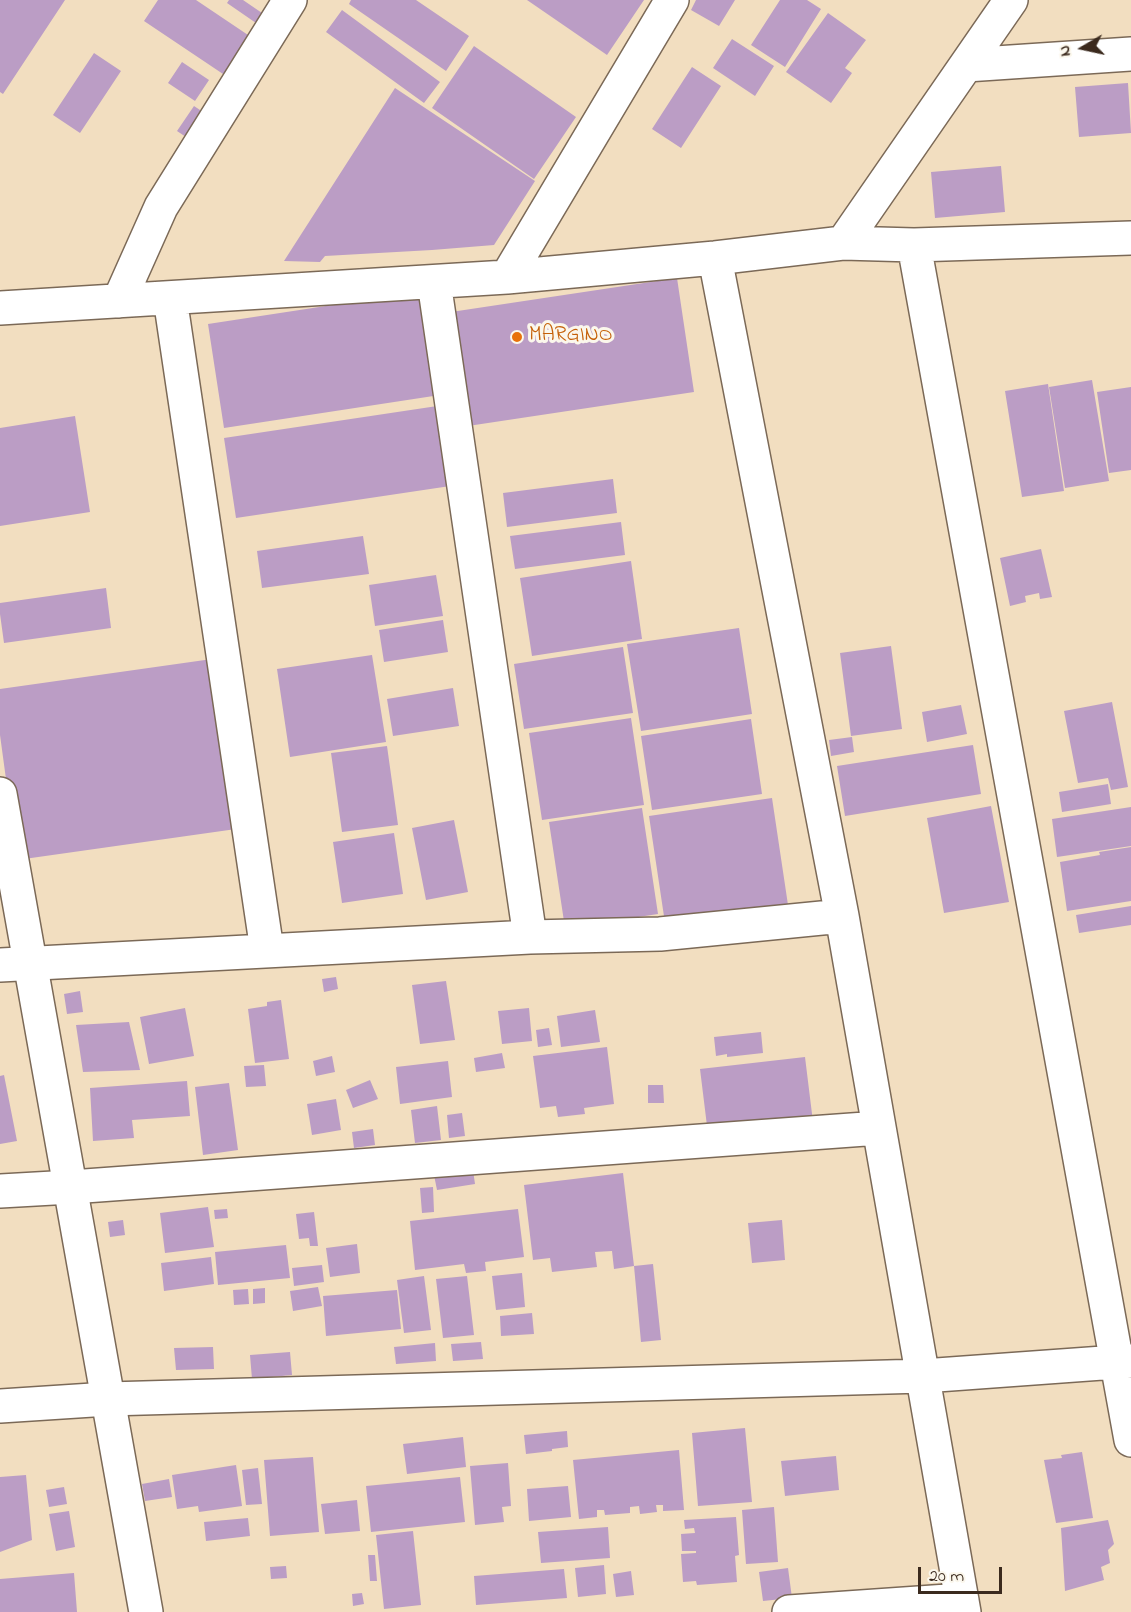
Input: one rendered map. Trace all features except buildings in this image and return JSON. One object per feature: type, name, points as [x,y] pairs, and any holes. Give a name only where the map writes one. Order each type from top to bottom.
[{"type":"street","points":[[119,301],[162,207],[290,0]]},
{"type":"street","points":[[507,277],[672,0]]},
{"type":"street","points":[[843,243],[1011,0]]},
{"type":"street","points":[[966,65],[1131,54]]},
{"type":"street","points":[[0,308],[507,277],[715,258],[843,243],[914,245],[1131,238]]},
{"type":"street","points":[[914,245],[1124,1362],[1131,1440]]},
{"type":"street","points":[[715,258],[842,916],[963,1606],[789,1612]]},
{"type":"street","points":[[434,282],[530,937]]},
{"type":"street","points":[[170,298],[267,950]]},
{"type":"street","points":[[0,794],[15,965],[71,1187],[146,1612]]},
{"type":"street","points":[[15,965],[530,937],[660,934],[842,916]]},
{"type":"street","points":[[0,1191],[879,1128]]},
{"type":"street","points":[[0,1406],[108,1399],[923,1376],[1124,1362]]},
{"type":"place","name":"MARGINO","points":[[517,337]]}]
